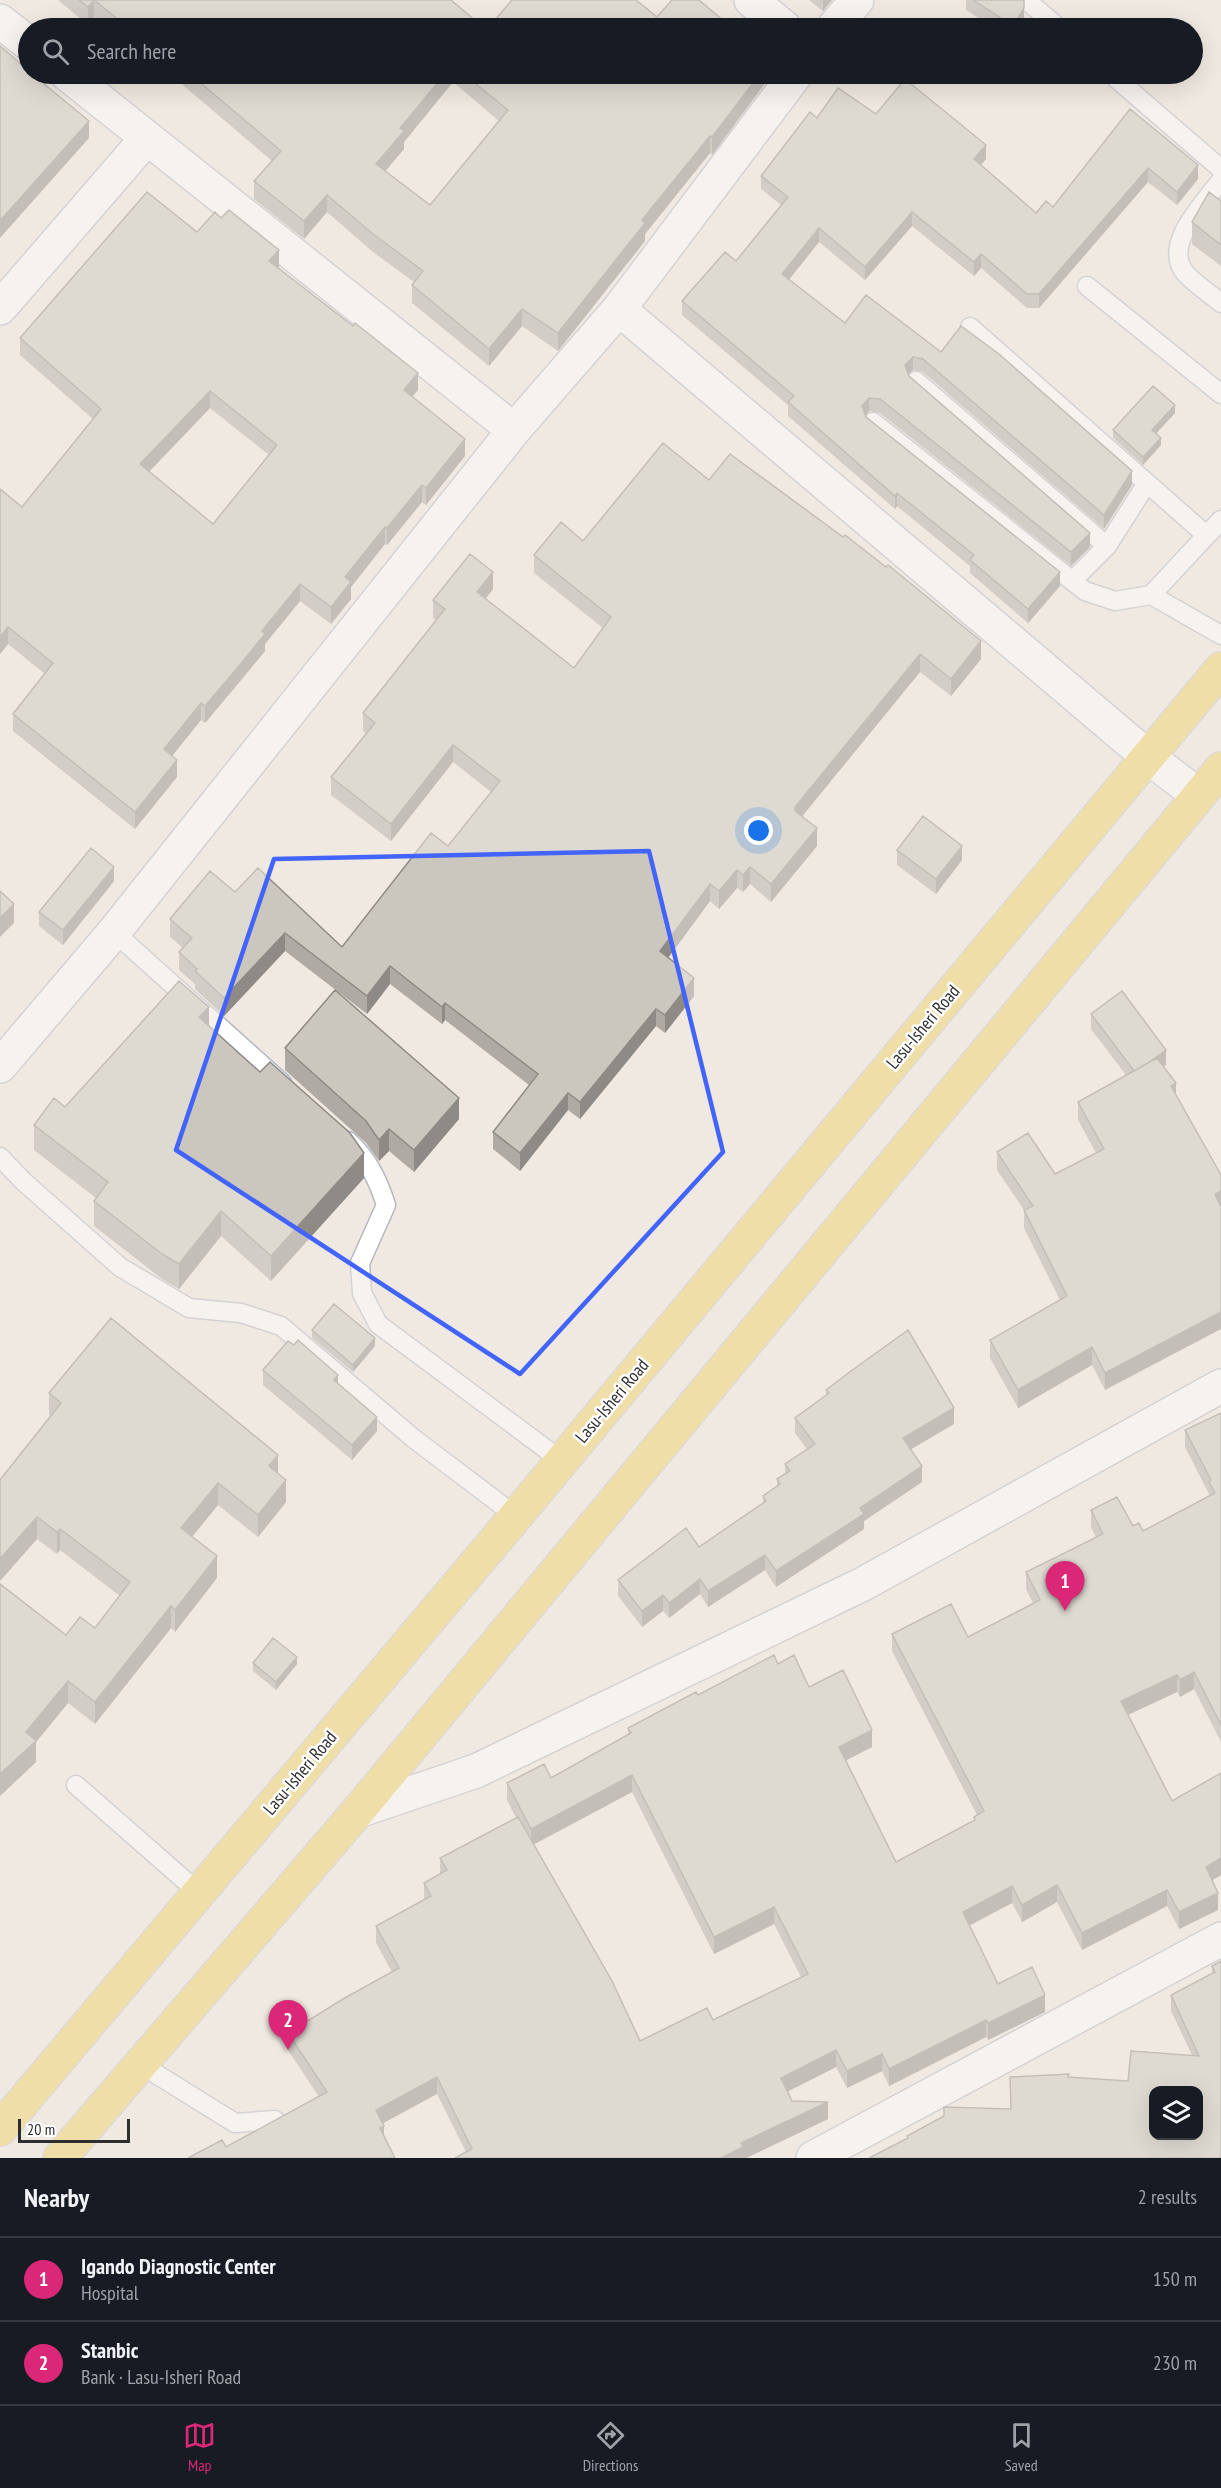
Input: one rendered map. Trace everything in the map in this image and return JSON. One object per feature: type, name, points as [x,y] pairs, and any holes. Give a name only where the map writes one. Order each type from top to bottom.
[{"type":"main road","name":"Lasu-Isheri Road","points":[[0,2129],[562,1461],[1221,669]]},
{"type":"main road","points":[[60,2158],[358,1811],[1221,769]]},
{"type":"street","points":[[751,0],[773,18]]},
{"type":"street","points":[[842,18],[857,0]]},
{"type":"street","points":[[0,21],[18,35]]},
{"type":"street","points":[[79,84],[514,429]]},
{"type":"street","points":[[0,1066],[114,932],[514,429],[619,309],[788,84]]},
{"type":"street","points":[[0,308],[147,138]]},
{"type":"street","points":[[619,309],[1148,757],[1198,795]]},
{"type":"street","points":[[358,1811],[476,1771],[863,1584],[1221,1386]]},
{"type":"street","points":[[813,2158],[1221,1939]]},
{"type":"lane","points":[[1026,0],[1047,18]]},
{"type":"lane","points":[[1123,84],[1221,169]]},
{"type":"lane","points":[[1221,180],[1179,239],[1177,257],[1185,272],[1221,303]]},
{"type":"lane","points":[[1088,286],[1221,394]]},
{"type":"lane","points":[[970,327],[1206,535]]},
{"type":"lane","points":[[916,381],[1107,546]]},
{"type":"lane","points":[[873,422],[1085,591],[1115,601],[1151,595],[1221,520]]},
{"type":"lane","points":[[1072,581],[1107,546],[1147,483]]},
{"type":"lane","points":[[1151,595],[1221,635]]},
{"type":"lane","points":[[114,932],[298,1096]]},
{"type":"lane","points":[[333,1128],[359,1151],[378,1179],[386,1205],[360,1263],[362,1293],[378,1324],[562,1461]]},
{"type":"lane","points":[[0,1157],[23,1181],[120,1267],[189,1308],[241,1312],[281,1326],[413,1438],[516,1516]]},
{"type":"lane","points":[[76,1785],[198,1892]]},
{"type":"lane","points":[[140,2064],[235,2123],[275,2120]]},
{"type":"highlighted area","points":[[649,851],[723,1152],[520,1374],[176,1150],[274,859]]},
{"type":"building","points":[[79,0],[94,0],[88,7]]},
{"type":"building","points":[[94,0],[451,0],[472,18],[116,18]]},
{"type":"building","points":[[512,0],[636,0],[657,17],[672,0],[699,0],[720,18],[497,18]]},
{"type":"building","points":[[973,0],[1024,0],[1024,8],[1018,18],[1001,18]]},
{"type":"building","points":[[0,46],[18,61],[18,84],[44,84],[89,121],[0,221]]},
{"type":"building","points":[[202,84],[437,84],[400,128],[404,131],[376,164],[430,205],[508,110],[476,84],[752,84],[712,137],[710,136],[642,220],[645,223],[558,333],[522,309],[489,349],[412,285],[423,271],[373,234],[327,195],[304,221],[254,181],[281,151]]},
{"type":"building","points":[[901,84],[911,84],[986,145],[974,159],[1036,213],[1046,201],[1053,207],[1130,109],[1198,165],[1177,192],[1148,168],[1039,294],[1027,294],[981,254],[974,262],[912,212],[865,267],[819,228],[782,274],[845,323],[866,295],[941,352],[961,326],[999,354],[1132,471],[1104,515],[923,359],[913,357],[905,365],[909,376],[1090,533],[1071,552],[880,399],[869,398],[862,406],[866,417],[1060,572],[1028,609],[970,560],[974,555],[897,493],[895,496],[788,402],[794,396],[682,301],[725,252],[736,261],[788,197],[761,176],[810,112],[817,118],[838,88],[876,114]]},
{"type":"building","points":[[147,192],[197,232],[215,212],[221,218],[229,210],[279,250],[269,261],[353,326],[355,323],[418,373],[404,390],[465,439],[426,488],[422,485],[345,577],[351,582],[331,607],[300,584],[262,631],[265,634],[239,666],[205,706],[201,703],[164,749],[177,760],[135,812],[13,714],[53,663],[8,627],[0,637],[0,489],[22,507],[101,409],[20,338]],"holes":[[[210,391],[277,445],[213,524],[140,464]]]},
{"type":"building","points":[[1209,192],[1221,201],[1221,245],[1192,222]]},
{"type":"building","points":[[1153,386],[1175,405],[1152,430],[1161,438],[1143,457],[1113,430]]},
{"type":"building","points":[[663,443],[709,480],[730,454],[843,537],[845,535],[886,567],[888,565],[981,641],[951,679],[920,654],[795,807],[795,811],[817,828],[771,884],[750,867],[743,875],[737,870],[719,891],[710,884],[660,951],[694,978],[665,1015],[656,1009],[580,1102],[568,1093],[520,1153],[493,1132],[538,1074],[445,1003],[442,1007],[390,966],[367,996],[285,933],[224,998],[195,971],[197,969],[179,952],[192,938],[170,919],[210,871],[235,892],[258,868],[342,947],[431,833],[448,846],[500,781],[453,745],[391,824],[331,777],[375,723],[363,713],[445,609],[433,600],[470,554],[493,572],[477,592],[574,668],[611,617],[534,555],[561,522],[583,541]]},
{"type":"building","points":[[923,816],[962,846],[936,879],[897,850]]},
{"type":"building","points":[[91,848],[114,867],[63,930],[39,912]]},
{"type":"building","points":[[0,891],[14,904],[0,918]]},
{"type":"building","points":[[179,981],[209,1007],[199,1017],[260,1072],[270,1062],[350,1133],[364,1153],[271,1256],[221,1211],[179,1264],[162,1254],[94,1201],[108,1182],[34,1125],[54,1098],[65,1107]]},
{"type":"building","points":[[335,990],[459,1098],[414,1150],[389,1129],[379,1140],[366,1121],[285,1048]]},
{"type":"building","points":[[1122,991],[1166,1050],[1134,1071],[1091,1014]]},
{"type":"building","points":[[1157,1058],[1176,1083],[1171,1086],[1221,1175],[1221,1191],[1215,1194],[1221,1207],[1221,1312],[1105,1373],[1092,1347],[1018,1390],[990,1340],[1067,1296],[1024,1210],[1033,1206],[997,1152],[1028,1133],[1055,1174],[1104,1149],[1078,1102]]},
{"type":"building","points":[[334,1304],[375,1338],[353,1365],[312,1330]]},
{"type":"building","points":[[111,1318],[278,1455],[269,1466],[286,1480],[258,1515],[218,1483],[181,1528],[217,1556],[175,1610],[171,1606],[95,1702],[68,1681],[26,1732],[36,1741],[0,1774],[0,1584],[66,1635],[80,1617],[95,1628],[130,1582],[60,1529],[57,1532],[37,1517],[0,1559],[0,1480],[61,1403],[49,1393]]},
{"type":"building","points":[[908,1330],[954,1408],[903,1438],[922,1466],[860,1508],[864,1514],[776,1571],[765,1555],[708,1591],[700,1579],[669,1603],[663,1595],[642,1611],[618,1580],[686,1528],[699,1547],[766,1501],[763,1496],[780,1484],[777,1479],[790,1471],[785,1464],[815,1444],[795,1418],[829,1393],[826,1390]]},
{"type":"building","points":[[298,1340],[338,1375],[334,1380],[377,1417],[352,1445],[263,1370],[288,1341],[294,1345]]},
{"type":"building","points":[[1221,1413],[1221,1725],[1194,1672],[1180,1680],[1177,1675],[1121,1701],[1172,1801],[1221,1773],[1221,1858],[1206,1867],[1218,1893],[1179,1912],[1167,1890],[1082,1933],[1057,1885],[1022,1905],[1012,1886],[963,1912],[998,1984],[1032,1967],[1045,1995],[988,2023],[986,2020],[889,2069],[882,2054],[847,2071],[836,2050],[781,2078],[792,2101],[828,2102],[741,2143],[743,2147],[721,2158],[455,2158],[472,2149],[437,2077],[376,2110],[384,2126],[380,2128],[395,2158],[188,2158],[222,2140],[226,2147],[327,2092],[288,2033],[399,1968],[376,1926],[431,1896],[424,1883],[447,1870],[440,1858],[518,1817],[612,1981],[640,2041],[707,2008],[713,2020],[808,1974],[774,1907],[714,1937],[632,1775],[531,1829],[507,1783],[544,1764],[551,1778],[631,1733],[628,1728],[696,1692],[698,1695],[774,1655],[778,1664],[794,1655],[809,1687],[843,1670],[872,1730],[839,1747],[896,1862],[975,1820],[974,1817],[984,1811],[892,1634],[951,1604],[968,1637],[1040,1600],[1026,1572],[1103,1534],[1091,1510],[1117,1497],[1133,1526],[1139,1523],[1143,1531],[1215,1493],[1209,1482],[1211,1480],[1185,1430]]},
{"type":"building","points":[[273,1638],[297,1657],[276,1682],[253,1663]]},
{"type":"building","points":[[1221,1961],[1221,2158],[869,2158],[944,2116],[944,2107],[1011,2109],[1010,2077],[1069,2074],[1068,2077],[1128,2081],[1131,2051],[1199,2056],[1171,1995],[1215,1972],[1212,1966]]},
{"type":"place","name":"Igando Diagnostic Center","points":[[1065,1611]]},
{"type":"place","name":"Stanbic","points":[[288,2050]]}]
